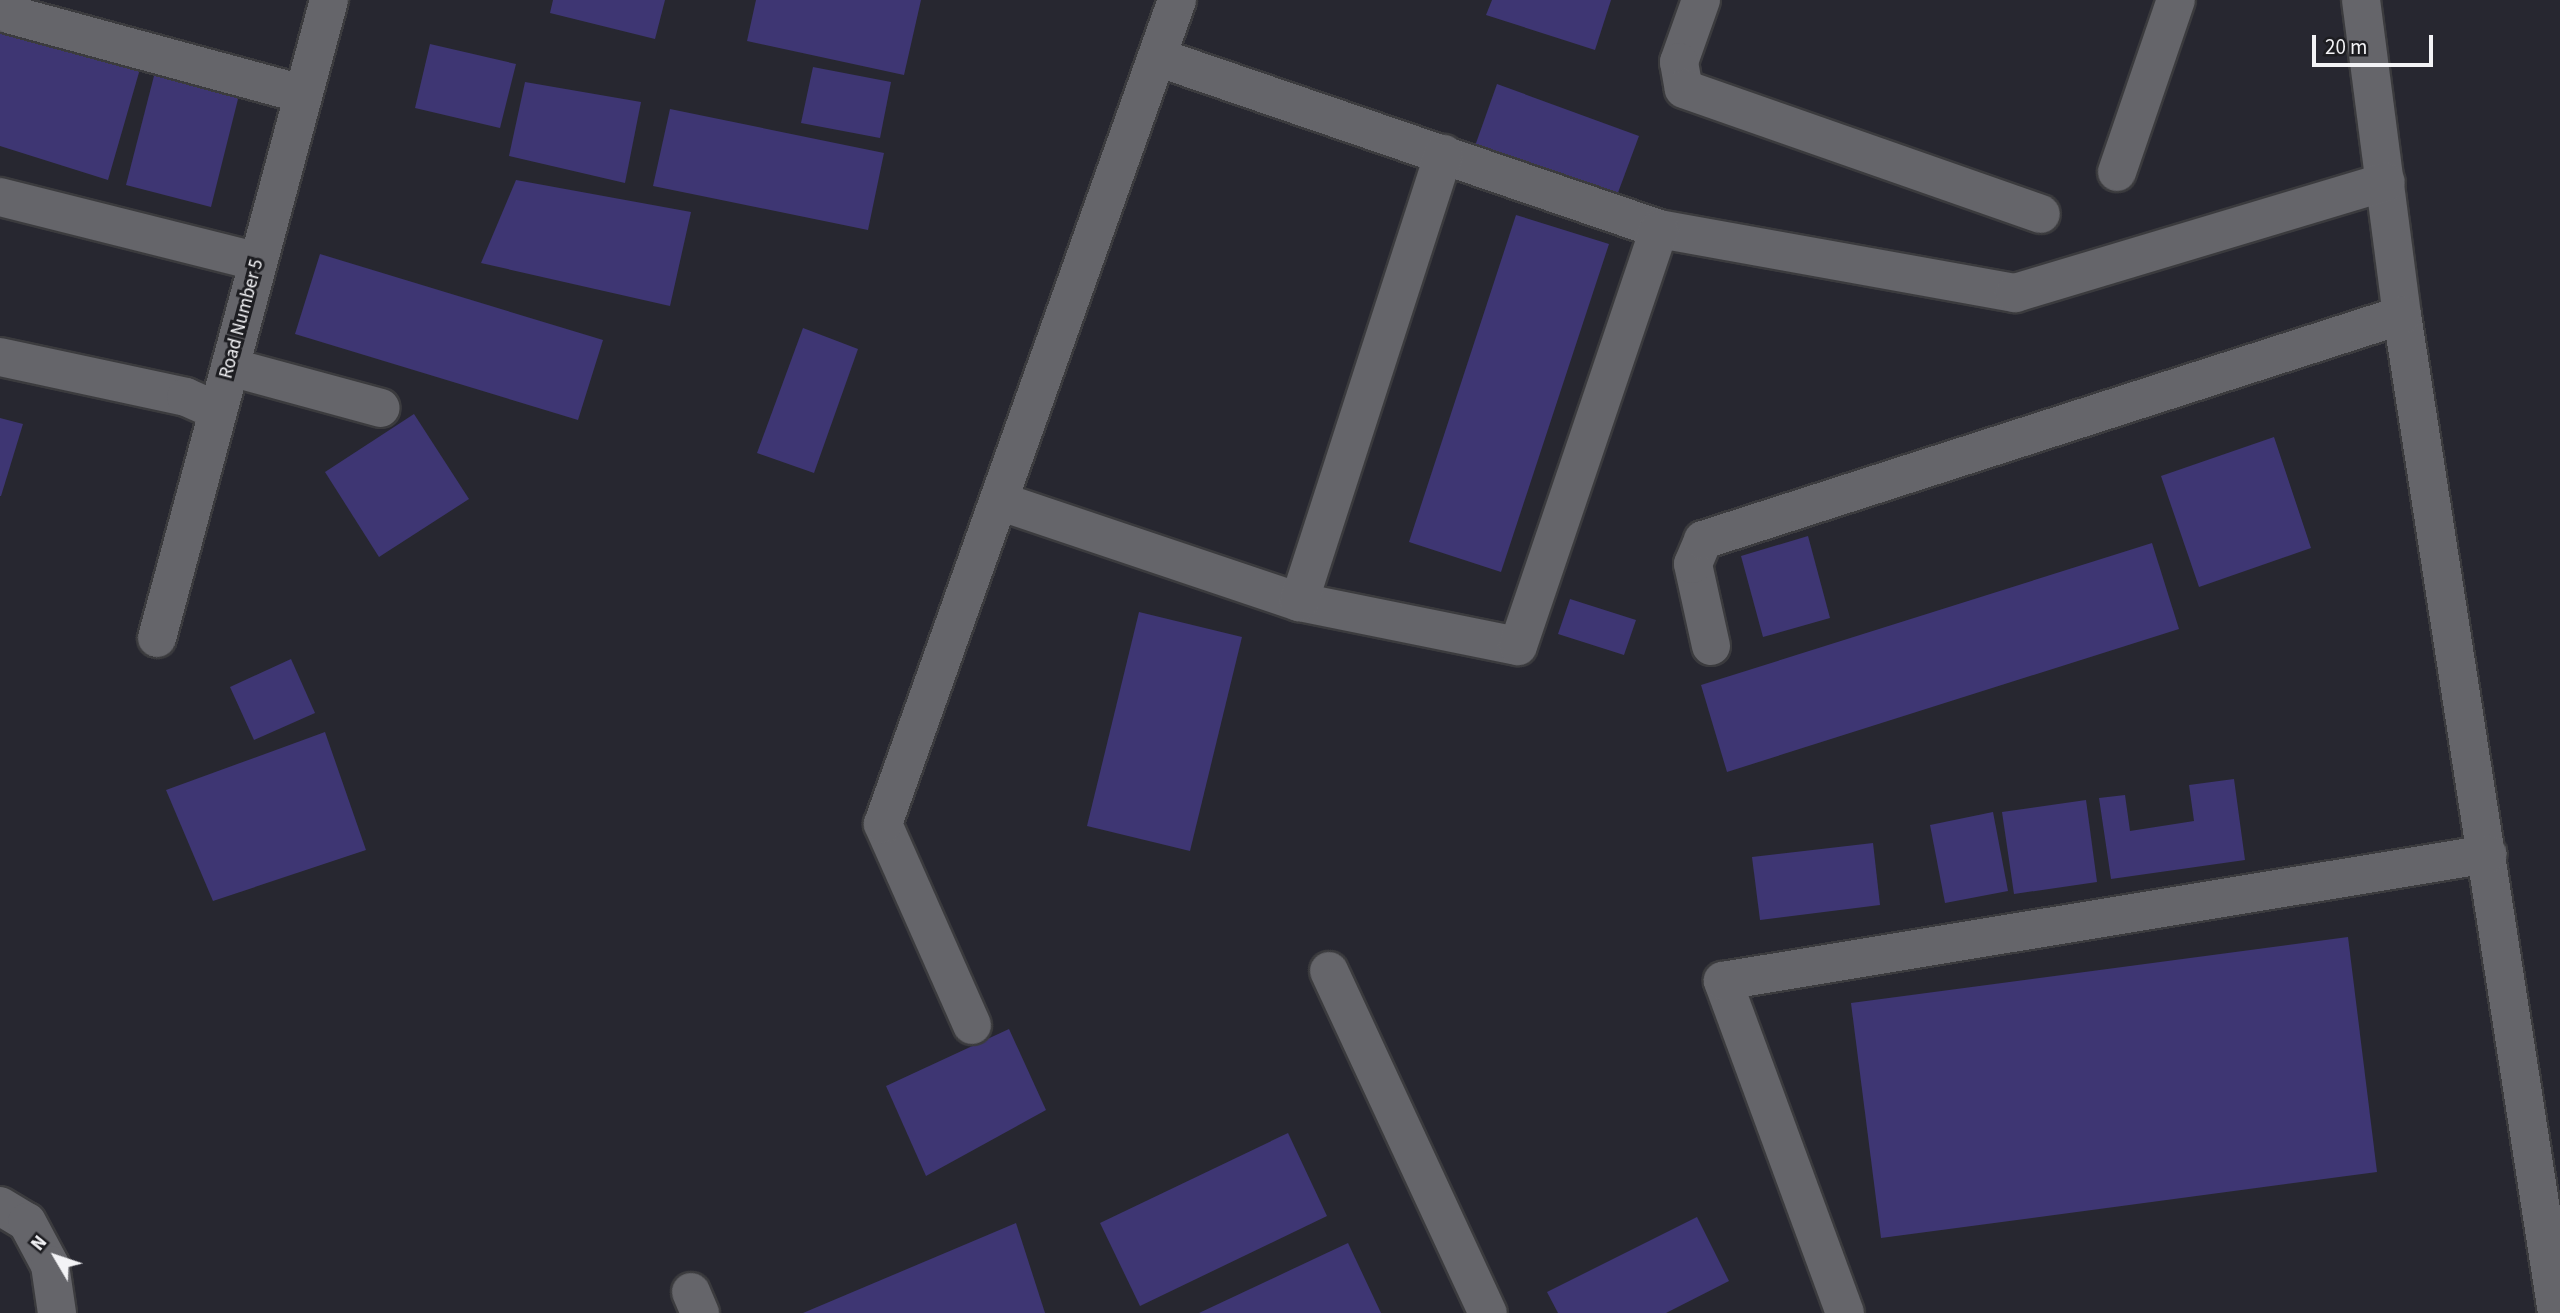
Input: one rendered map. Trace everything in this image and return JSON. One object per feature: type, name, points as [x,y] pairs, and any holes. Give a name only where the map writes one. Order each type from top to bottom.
[{"type":"street","name":"Road Number 5","points":[[157,638],[329,0]]},
{"type":"street","points":[[972,1025],[883,824],[1177,0]]},
{"type":"street","points":[[1701,0],[1679,62],[1684,89],[2041,214]]},
{"type":"street","points":[[2117,172],[2176,0]]},
{"type":"street","points":[[2361,0],[2402,315],[2488,854],[2557,1313]]},
{"type":"street","points":[[8,13],[303,94]]},
{"type":"street","points":[[1157,57],[1658,229],[2015,293],[2386,182]]},
{"type":"street","points":[[1299,602],[1444,154]]},
{"type":"street","points":[[0,197],[258,262]]},
{"type":"street","points":[[999,501],[1299,602],[1518,646],[1658,229]]},
{"type":"street","points":[[1712,646],[1693,564],[1703,540],[2402,315]]},
{"type":"street","points":[[0,357],[186,397],[218,411]]},
{"type":"street","points":[[230,368],[381,408]]},
{"type":"street","points":[[1845,1313],[1723,981],[2488,854]]},
{"type":"street","points":[[1329,971],[1488,1313]]},
{"type":"street","points":[[0,1206],[27,1222],[50,1265],[57,1313]]},
{"type":"shaded area","points":[[0,0],[2560,0],[2560,1313],[0,1313]]},
{"type":"building","points":[[553,0],[665,0],[655,39],[550,13]]},
{"type":"building","points":[[756,0],[921,0],[904,75],[747,41]]},
{"type":"building","points":[[1492,0],[1611,0],[1595,50],[1486,15]]},
{"type":"building","points":[[0,16],[142,62],[108,180],[0,146]]},
{"type":"building","points":[[430,44],[516,64],[500,128],[415,108]]},
{"type":"building","points":[[813,67],[891,82],[880,138],[801,123]]},
{"type":"building","points":[[155,72],[240,91],[211,207],[126,185]]},
{"type":"building","points":[[525,82],[641,102],[625,183],[509,156]]},
{"type":"building","points":[[1497,84],[1639,136],[1616,198],[1475,146]]},
{"type":"building","points":[[670,109],[884,153],[868,230],[653,186]]},
{"type":"building","points":[[516,180],[691,212],[670,306],[481,263]]},
{"type":"building","points":[[1516,215],[1609,244],[1501,572],[1409,542]]},
{"type":"building","points":[[320,254],[603,340],[578,420],[295,334]]},
{"type":"building","points":[[803,328],[858,349],[814,473],[757,453]]},
{"type":"building","points":[[414,414],[469,499],[379,557],[325,472]]},
{"type":"building","points":[[0,418],[23,424],[1,496],[0,496]]},
{"type":"building","points":[[2274,437],[2311,548],[2199,587],[2161,476]]},
{"type":"building","points":[[1808,536],[1830,618],[1763,637],[1741,556]]},
{"type":"building","points":[[2152,543],[2179,629],[1727,772],[1701,685]]},
{"type":"building","points":[[1570,599],[1636,620],[1624,655],[1558,634]]},
{"type":"building","points":[[1139,612],[1242,637],[1190,851],[1087,826]]},
{"type":"building","points":[[291,659],[315,713],[254,740],[230,687]]},
{"type":"building","points":[[325,732],[366,850],[213,901],[166,790]]},
{"type":"building","points":[[2234,779],[2245,860],[2111,879],[2099,798],[2125,795],[2130,831],[2194,821],[2189,785]]},
{"type":"building","points":[[2086,800],[2097,882],[2014,894],[2002,812]]},
{"type":"building","points":[[1993,812],[2008,891],[1945,903],[1930,825]]},
{"type":"building","points":[[1873,843],[1880,905],[1760,920],[1752,857]]},
{"type":"building","points":[[2348,937],[2377,1172],[1881,1238],[1851,1003]]},
{"type":"building","points":[[1009,1029],[1046,1110],[926,1176],[886,1086]]},
{"type":"building","points":[[1288,1133],[1327,1216],[1140,1306],[1100,1223]]},
{"type":"building","points":[[1697,1217],[1729,1281],[1666,1313],[1558,1313],[1547,1292]]},
{"type":"building","points":[[1016,1223],[1045,1313],[803,1313]]},
{"type":"building","points":[[1348,1243],[1381,1313],[1199,1313]]}]
